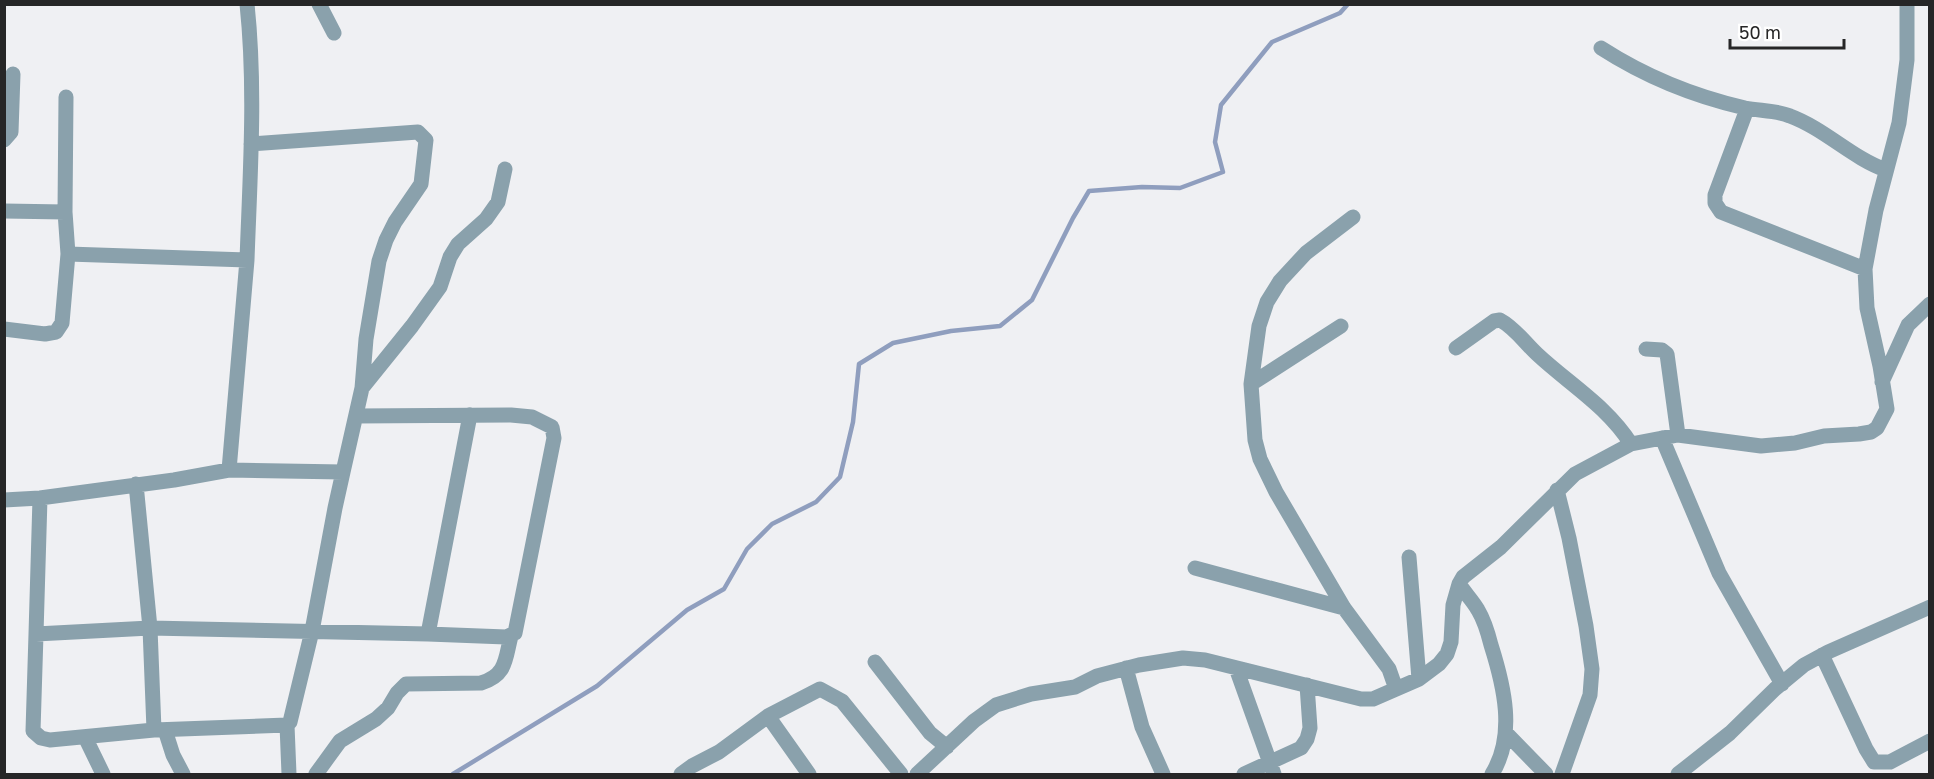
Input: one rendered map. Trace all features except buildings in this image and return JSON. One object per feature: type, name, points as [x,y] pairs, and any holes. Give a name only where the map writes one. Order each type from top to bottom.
[{"type":"street","points":[[228,470],[246,260],[251,144],[252,49],[247,4]]},
{"type":"street","points":[[319,4],[334,33]]},
{"type":"street","points":[[917,774],[974,721],[996,705],[1031,694],[1075,687],[1097,676],[1159,660],[1184,658],[1205,660],[1361,699],[1372,699],[1419,679],[1439,664],[1447,654],[1451,642],[1453,605],[1459,584],[1471,570],[1501,547],[1575,474],[1631,444],[1678,435],[1761,446],[1824,436],[1871,432],[1877,428],[1887,409],[1867,308],[1866,269],[1869,240],[1893,150],[1903,98],[1907,60],[1907,4]]},
{"type":"street","points":[[1602,48],[1665,83],[1747,109],[1795,118],[1820,131],[1874,166],[1886,170]]},
{"type":"street","points":[[4,140],[11,132],[12,125],[13,74]]},
{"type":"street","points":[[4,329],[45,334],[56,332],[62,323],[68,254],[65,212],[66,97]]},
{"type":"street","points":[[1747,109],[1715,195],[1715,203],[1721,212],[1866,269]]},
{"type":"street","points":[[251,144],[418,132],[426,140],[421,184],[395,222],[379,261],[366,339],[362,387],[335,508],[312,632],[290,722],[287,725],[289,774]]},
{"type":"street","points":[[362,387],[412,326],[440,287],[450,257],[458,244],[486,219],[498,202],[505,169]]},
{"type":"street","points":[[4,211],[65,212]]},
{"type":"street","points":[[1353,217],[1306,253],[1275,288],[1267,302],[1259,326],[1251,384],[1255,440],[1260,459],[1276,492],[1344,608],[1389,669],[1395,689]]},
{"type":"street","points":[[68,254],[246,260]]},
{"type":"street","points":[[1882,382],[1908,325],[1929,304]]},
{"type":"street","points":[[1456,348],[1494,321],[1500,320],[1507,323],[1538,355],[1595,401],[1631,444]]},
{"type":"street","points":[[1251,384],[1341,326]]},
{"type":"street","points":[[1646,349],[1662,350],[1667,354],[1678,435]]},
{"type":"street","points":[[428,634],[470,415]]},
{"type":"street","points":[[36,634],[150,628],[428,634],[506,638],[511,636],[517,628],[554,438],[552,427],[532,417],[356,416]]},
{"type":"street","points":[[1662,438],[1719,573],[1782,684]]},
{"type":"street","points":[[4,500],[39,498],[228,470],[343,472]]},
{"type":"street","points":[[136,484],[160,730],[183,774]]},
{"type":"street","points":[[1557,490],[1569,538],[1592,669],[1590,695],[1562,774]]},
{"type":"street","points":[[39,498],[33,731],[41,738],[50,740],[160,730],[287,725]]},
{"type":"street","points":[[1409,558],[1419,679]]},
{"type":"street","points":[[1195,568],[1344,608]]},
{"type":"street","points":[[1459,584],[1478,610],[1492,646],[1503,688],[1506,733],[1503,752],[1492,774]]},
{"type":"street","points":[[1678,774],[1730,733],[1804,665],[1929,607]]},
{"type":"street","points":[[316,774],[340,741],[376,719],[388,708],[406,684],[481,683],[493,679],[502,671],[511,636]]},
{"type":"street","points":[[1822,655],[1874,762],[1890,762],[1929,741]]},
{"type":"street","points":[[875,662],[930,733],[947,747]]},
{"type":"street","points":[[1126,668],[1142,727],[1162,774]]},
{"type":"street","points":[[1236,668],[1272,768]]},
{"type":"street","points":[[1244,774],[1272,768],[1301,748],[1310,728],[1307,685]]},
{"type":"street","points":[[681,774],[719,752],[768,716],[820,689],[842,701],[901,774]]},
{"type":"street","points":[[768,716],[809,774]]},
{"type":"street","points":[[1506,733],[1546,774]]},
{"type":"street","points":[[85,736],[103,774]]},
{"type":"waterway","points":[[453,774],[597,686],[687,610],[724,589],[747,549],[772,524],[816,502],[840,477],[853,422],[859,364],[893,343],[951,331],[1000,326],[1032,300],[1089,191],[1142,187],[1180,188],[1223,172],[1215,142],[1221,105],[1272,42],[1340,13],[1348,4]]}]
